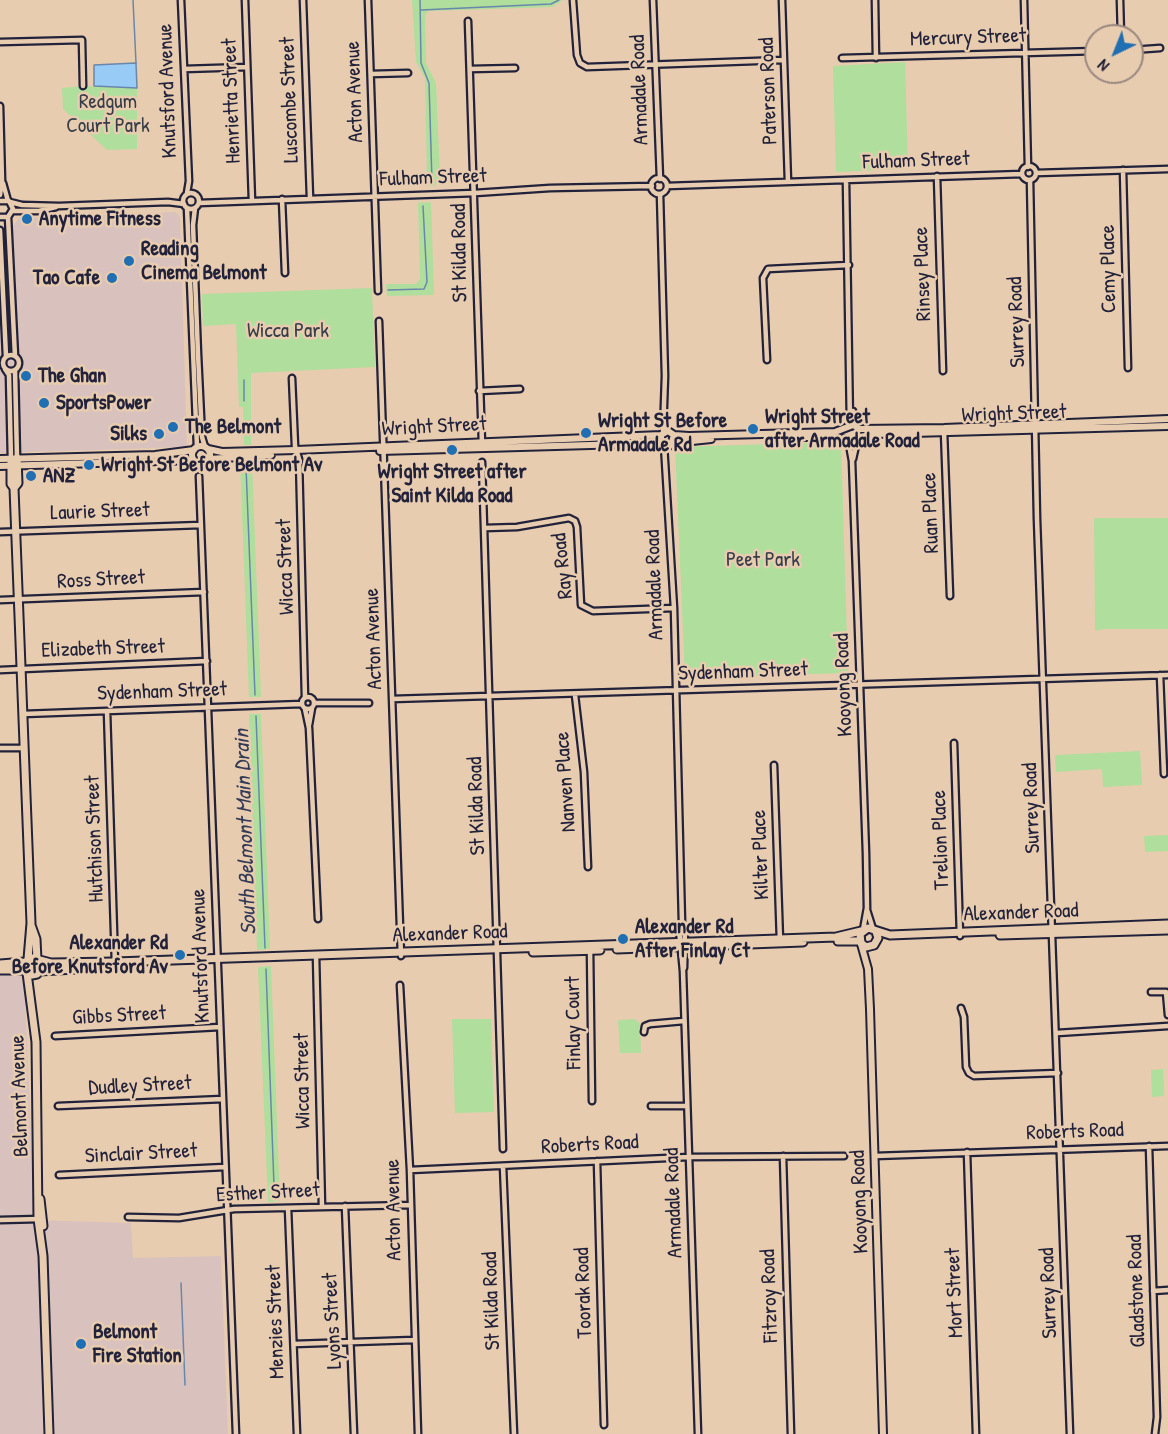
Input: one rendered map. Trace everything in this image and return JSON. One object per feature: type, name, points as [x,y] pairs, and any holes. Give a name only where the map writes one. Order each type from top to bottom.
[{"type":"main road","name":"Belmont Avenue","points":[[14,462],[11,484],[14,488],[16,531],[31,923],[26,966],[32,993],[36,1042],[49,1434]]},
{"type":"main road","name":"Belmont Avenue","points":[[31,923],[36,937],[38,961],[38,972],[32,993]]},
{"type":"main road","name":"Alexander Road","points":[[1054,931],[1168,924]]},
{"type":"main road","name":"Alexander Road","points":[[26,966],[38,972],[115,964],[780,941],[844,937],[874,930],[890,935],[1168,930]]},
{"type":"main road","points":[[862,931],[860,942],[874,944],[874,930]]},
{"type":"main road","name":"Alexander Road","points":[[874,944],[960,934]]},
{"type":"main road","name":"Alexander Road","points":[[780,941],[860,942]]},
{"type":"main road","name":"Alexander Road","points":[[26,966],[38,961],[115,964]]},
{"type":"main road","points":[[0,964],[26,966]]},
{"type":"main road","points":[[0,970],[26,966]]},
{"type":"street","name":"Knutsford Avenue","points":[[181,0],[189,181],[193,192]]},
{"type":"street","name":"Henrietta Street","points":[[245,0],[252,201]]},
{"type":"street","name":"Luscombe Street","points":[[303,0],[310,198]]},
{"type":"street","name":"Acton Avenue","points":[[368,0],[378,291]]},
{"type":"street","name":"Armadale Road","points":[[653,0],[660,179]]},
{"type":"street","name":"Paterson Road","points":[[782,0],[788,182]]},
{"type":"street","points":[[875,0],[876,58]]},
{"type":"street","points":[[1024,0],[1028,167],[1022,174],[1030,180],[1036,173]]},
{"type":"street","points":[[1120,0],[1121,24]]},
{"type":"street","points":[[573,1],[580,63],[587,67],[784,60]]},
{"type":"street","name":"St Kilda Road","points":[[468,21],[482,444]]},
{"type":"street","points":[[0,42],[82,40],[83,86]]},
{"type":"street","points":[[1144,49],[1160,48]]},
{"type":"street","name":"Mercury Street","points":[[842,58],[1084,51]]},
{"type":"street","points":[[184,69],[247,67]]},
{"type":"street","points":[[470,69],[515,68]]},
{"type":"street","points":[[371,74],[408,73]]},
{"type":"street","points":[[0,106],[2,180],[0,195]]},
{"type":"street","points":[[1028,167],[1036,173],[1168,169]]},
{"type":"street","name":"Cemy Place","points":[[1123,170],[1128,368]]},
{"type":"street","name":"Fulham Street","points":[[667,186],[1022,174]]},
{"type":"street","name":"Rinsey Place","points":[[937,176],[943,371]]},
{"type":"street","points":[[660,179],[667,186],[660,194],[653,190],[652,186],[660,179]]},
{"type":"street","points":[[0,217],[8,217],[13,211],[2,180]]},
{"type":"street","name":"Surrey Road","points":[[1030,180],[1043,677],[1054,931],[1070,1434]]},
{"type":"street","name":"Knutsford Avenue","points":[[185,195],[189,181]]},
{"type":"street","points":[[846,181],[851,405],[853,427],[859,439]]},
{"type":"street","name":"Fulham Street","points":[[9,202],[22,205],[59,206],[168,202],[185,206],[198,203],[282,199],[652,186]]},
{"type":"street","points":[[193,192],[198,203],[193,225],[202,437],[209,459]]},
{"type":"street","name":"Fulham Street","points":[[168,202],[193,192]]},
{"type":"street","name":"Armadale Road","points":[[660,194],[666,461],[674,608],[674,691],[698,1434]]},
{"type":"street","points":[[185,195],[194,460]]},
{"type":"street","points":[[282,199],[285,273]]},
{"type":"street","points":[[0,201],[9,202]]},
{"type":"street","name":"Fulham Street","points":[[13,211],[39,211],[59,206]]},
{"type":"street","name":"Belmont Avenue","points":[[8,217],[15,356],[19,364],[15,370],[14,462]]},
{"type":"street","name":"Belmont Avenue","points":[[0,230],[6,356],[2,361],[9,375],[14,462]]},
{"type":"street","points":[[767,360],[763,278],[768,269],[849,265]]},
{"type":"street","name":"Acton Avenue","points":[[379,321],[401,954]]},
{"type":"street","points":[[6,356],[15,356]]},
{"type":"street","points":[[5,369],[15,370]]},
{"type":"street","name":"Wicca Street","points":[[292,378],[307,697],[303,706]]},
{"type":"street","points":[[479,391],[520,389]]},
{"type":"street","name":"Wright Street","points":[[1037,427],[1168,419]]},
{"type":"street","name":"Wright Street","points":[[667,439],[835,432],[853,427],[944,430],[1168,426]]},
{"type":"street","points":[[847,439],[853,427]]},
{"type":"street","name":"Wright Street","points":[[0,459],[14,462],[194,460],[202,463],[209,459],[385,448],[667,439],[859,439],[944,430]]},
{"type":"street","name":"Ruan Place","points":[[944,430],[950,596]]},
{"type":"street","name":"Kooyong Road","points":[[847,439],[852,461],[861,684],[867,908],[862,931]]},
{"type":"street","name":"Kooyong Road","points":[[852,461],[859,439]]},
{"type":"street","name":"Wright Street","points":[[0,466],[14,462],[165,454],[195,448],[222,452],[297,452]]},
{"type":"street","name":"St Kilda Road","points":[[482,462],[502,1149]]},
{"type":"street","name":"Knutsford Avenue","points":[[199,476],[236,1434]]},
{"type":"street","name":"Ray Road","points":[[485,528],[517,527],[570,518],[577,527],[580,599],[586,609],[674,608]]},
{"type":"street","name":"Laurie Street","points":[[0,532],[201,525]]},
{"type":"street","name":"Ross Street","points":[[0,600],[204,592]]},
{"type":"street","name":"Elizabeth Street","points":[[0,670],[207,661]]},
{"type":"street","points":[[1160,675],[1164,774]]},
{"type":"street","name":"Sydenham Street","points":[[392,699],[575,695],[1043,677],[1168,675]]},
{"type":"street","name":"Nanven Place","points":[[575,695],[584,772],[588,867]]},
{"type":"street","points":[[307,697],[313,706],[309,728]]},
{"type":"street","points":[[313,706],[369,703]]},
{"type":"street","name":"Sydenham Street","points":[[23,714],[209,706],[313,706]]},
{"type":"street","points":[[303,706],[309,728],[318,919]]},
{"type":"street","name":"Hutchison Street","points":[[107,711],[115,964]]},
{"type":"street","name":"Trelion Place","points":[[954,743],[960,934]]},
{"type":"street","points":[[0,748],[24,748]]},
{"type":"street","name":"Kilter Place","points":[[774,765],[780,941]]},
{"type":"street","name":"Kooyong Road","points":[[867,908],[874,930]]},
{"type":"street","name":"Kooyong Road","points":[[860,942],[868,969],[883,1434]]},
{"type":"street","name":"Kooyong Road","points":[[868,969],[874,944]]},
{"type":"street","name":"Finlay Court","points":[[590,948],[592,1101]]},
{"type":"street","name":"Wicca Street","points":[[316,957],[322,1207]]},
{"type":"street","points":[[1166,984],[1168,1015]]},
{"type":"street","name":"Acton Avenue","points":[[400,985],[410,1170],[418,1434]]},
{"type":"street","points":[[1151,992],[1166,992]]},
{"type":"street","points":[[961,1008],[964,1017],[966,1067],[969,1073],[974,1076],[1059,1073]]},
{"type":"street","points":[[644,1032],[645,1026],[650,1024],[684,1021]]},
{"type":"street","points":[[1057,1033],[1168,1026]]},
{"type":"street","name":"Gibbs Street","points":[[55,1036],[220,1027]]},
{"type":"street","name":"Dudley Street","points":[[58,1107],[223,1099]]},
{"type":"street","points":[[651,1106],[687,1106]]},
{"type":"street","name":"Gladstone Road","points":[[1149,1146],[1157,1417],[1155,1434]]},
{"type":"street","name":"Roberts Road","points":[[875,1156],[1168,1146]]},
{"type":"street","name":"Mort Street","points":[[967,1152],[976,1434]]},
{"type":"street","name":"Fitzroy Road","points":[[783,1156],[791,1434]]},
{"type":"street","name":"Roberts Road","points":[[410,1170],[689,1157],[844,1156]]},
{"type":"street","name":"Toorak Road","points":[[597,1161],[604,1425]]},
{"type":"street","name":"St Kilda Road","points":[[502,1166],[513,1434]]},
{"type":"street","name":"Sinclair Street","points":[[59,1175],[225,1167]]},
{"type":"street","name":"Esther Street","points":[[128,1217],[179,1218],[227,1210],[410,1204]]},
{"type":"street","name":"Lyons Street","points":[[345,1206],[354,1434]]},
{"type":"street","name":"Menzies Street","points":[[288,1208],[297,1434]]},
{"type":"street","points":[[0,1220],[41,1219]]},
{"type":"street","points":[[1153,1291],[1168,1290]]},
{"type":"street","points":[[294,1344],[414,1340]]},
{"type":"shaded area","points":[[176,212],[180,217],[187,447],[0,453],[0,226],[13,226],[19,218]]},
{"type":"shaded area","points":[[24,972],[35,1220],[131,1223],[133,1258],[221,1256],[228,1434],[0,1434],[0,974]]},
{"type":"green space","points":[[412,0],[563,0],[552,7],[428,11],[425,15],[426,63],[436,83],[440,177],[435,186],[427,186],[425,78],[416,62]]},
{"type":"green space","points":[[905,62],[908,169],[836,172],[833,66]]},
{"type":"green space","name":"Redgum Court Park","points":[[83,86],[137,88],[137,149],[107,150],[63,109],[62,88]]},
{"type":"green space","points":[[431,202],[434,295],[387,296],[386,284],[416,284],[420,279],[418,203]]},
{"type":"green space","name":"Wicca Park","points":[[372,288],[375,367],[251,373],[251,445],[244,445],[243,407],[239,407],[236,324],[203,326],[202,294]]},
{"type":"green space","name":"Peet Park","points":[[841,442],[848,673],[685,678],[675,447]]},
{"type":"green space","points":[[240,462],[252,462],[261,697],[249,697]]},
{"type":"green space","points":[[1094,518],[1168,518],[1168,629],[1095,631]]},
{"type":"green space","points":[[249,714],[261,714],[270,949],[257,950]]},
{"type":"green space","points":[[1140,751],[1142,785],[1103,787],[1102,769],[1056,772],[1055,755]]},
{"type":"green space","points":[[1168,835],[1168,851],[1145,852],[1144,836]]},
{"type":"green space","points":[[271,966],[280,1201],[268,1202],[258,967]]},
{"type":"green space","points":[[452,1019],[491,1019],[494,1112],[455,1113]]},
{"type":"green space","points":[[634,1019],[640,1023],[641,1053],[620,1053],[618,1020]]},
{"type":"green space","points":[[1163,1069],[1164,1096],[1152,1097],[1151,1070]]},
{"type":"water","points":[[136,63],[137,88],[94,86],[94,65]]},
{"type":"waterway","points":[[133,0],[136,63]]},
{"type":"waterway","name":"South Belmont Main Drain","points":[[420,0],[421,63],[429,83],[432,182]]},
{"type":"waterway","name":"South Belmont Main Drain","points":[[421,10],[551,4],[559,0]]},
{"type":"waterway","name":"South Belmont Main Drain","points":[[388,290],[424,289],[427,282],[423,206]]},
{"type":"waterway","name":"South Belmont Main Drain","points":[[244,380],[244,401]]},
{"type":"waterway","name":"South Belmont Main Drain","points":[[246,467],[255,695]]},
{"type":"waterway","name":"South Belmont Main Drain","points":[[256,716],[265,948]]},
{"type":"waterway","name":"South Belmont Main Drain","points":[[266,969],[274,1186]]},
{"type":"waterway","name":"South Belmont Main Drain","points":[[181,1283],[185,1385]]},
{"type":"place","name":"Anytime Fitness","points":[[27,219]]},
{"type":"place","name":"Reading Cinema Belmont","points":[[129,261]]},
{"type":"place","name":"Tao Cafe","points":[[112,278]]},
{"type":"place","name":"The Ghan","points":[[26,376]]},
{"type":"place","name":"SportsPower","points":[[44,403]]},
{"type":"place","name":"The Belmont","points":[[173,427]]},
{"type":"place","name":"Wright Street after Armadale Road","points":[[753,429]]},
{"type":"place","name":"Wright St Before Armadale Rd","points":[[586,433]]},
{"type":"place","name":"Silks","points":[[159,434]]},
{"type":"place","name":"Wright Street after Saint Kilda Road","points":[[452,450]]},
{"type":"place","name":"Wright St Before Belmont Av","points":[[89,465]]},
{"type":"place","name":"ANZ","points":[[31,476]]},
{"type":"place","name":"Alexander Rd After Finlay Ct","points":[[623,939]]},
{"type":"place","name":"Alexander Rd Before Knutsford Av","points":[[180,955]]},
{"type":"place","name":"Belmont Fire Station","points":[[81,1344]]}]
